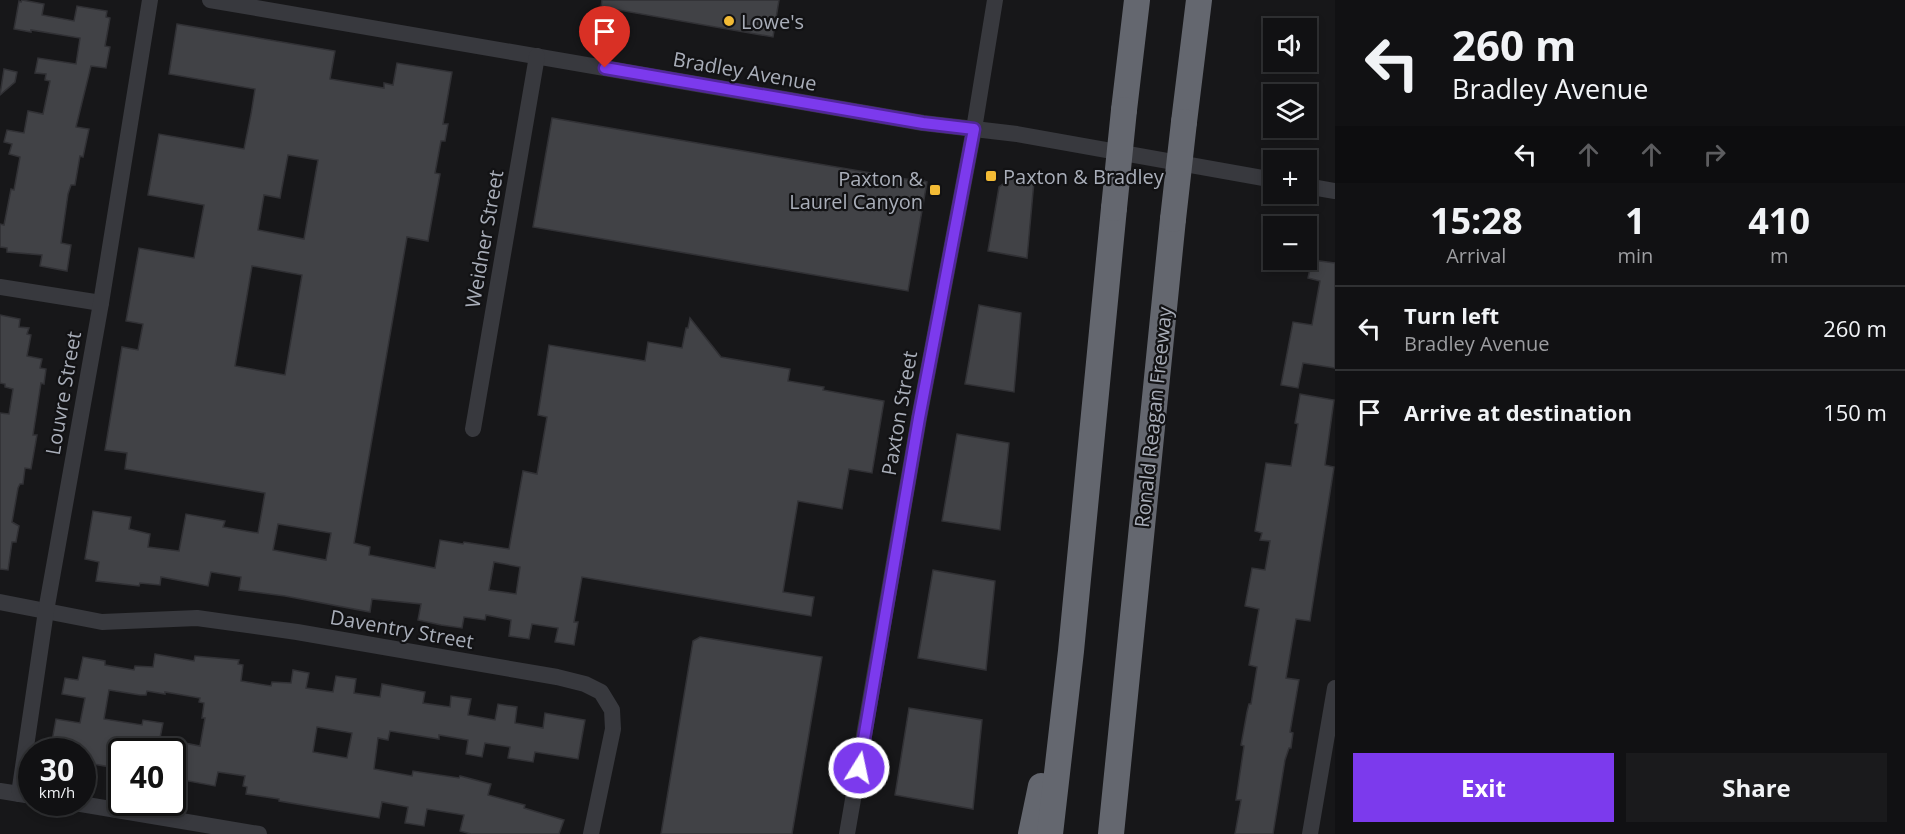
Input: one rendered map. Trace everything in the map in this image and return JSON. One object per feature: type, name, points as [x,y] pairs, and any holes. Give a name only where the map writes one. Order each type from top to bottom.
[{"type":"highway","points":[[1050,834],[1071,651],[1114,208],[1137,0]]},
{"type":"highway","name":"Ronald Reagan Freeway","points":[[1112,834],[1173,219],[1199,0]]},
{"type":"highway","points":[[1031,834],[1071,651]]},
{"type":"street","name":"Louvre Street","points":[[32,738],[46,611],[150,0]]},
{"type":"street","name":"Bradley Avenue","points":[[210,0],[911,121],[1017,134],[1263,178]]},
{"type":"street","name":"Paxton Street","points":[[848,834],[919,418],[974,129],[994,0]]},
{"type":"street","name":"Weidner Street","points":[[473,429],[537,56]]},
{"type":"street","points":[[1317,188],[1335,191]]},
{"type":"street","points":[[0,286],[100,303]]},
{"type":"street","name":"Daventry Street","points":[[0,603],[102,622],[197,618],[297,632],[557,677],[585,684],[601,692],[612,710],[613,729],[591,834]]},
{"type":"street","points":[[1310,834],[1335,688]]},
{"type":"street","points":[[0,791],[18,794]]},
{"type":"street","points":[[96,807],[259,834]]},
{"type":"building","name":"Lowe's","points":[[602,0],[779,0],[773,37],[601,7]]},
{"type":"building","points":[[19,1],[44,4],[42,15],[74,21],[77,6],[107,11],[106,17],[110,18],[105,46],[110,47],[106,68],[91,66],[76,127],[89,129],[83,157],[80,156],[75,185],[71,185],[68,194],[61,243],[71,245],[67,271],[40,266],[42,255],[7,252],[7,248],[0,247],[0,224],[4,225],[20,157],[9,154],[12,144],[4,142],[7,130],[24,133],[28,111],[43,114],[50,81],[45,80],[46,74],[35,73],[38,58],[76,64],[80,38],[14,29]]},
{"type":"building","points":[[177,24],[335,51],[330,79],[384,88],[384,83],[393,85],[397,63],[452,72],[443,124],[448,124],[445,141],[441,141],[435,173],[440,174],[428,241],[407,237],[354,543],[370,547],[369,555],[435,568],[440,540],[509,549],[523,471],[537,474],[547,417],[538,415],[549,345],[645,361],[648,342],[682,348],[690,318],[721,357],[790,369],[788,381],[884,401],[872,473],[849,469],[842,509],[798,501],[783,592],[814,597],[811,616],[582,577],[574,622],[578,622],[574,645],[555,642],[558,628],[532,624],[529,639],[509,636],[511,620],[486,615],[485,620],[464,617],[462,628],[441,625],[418,620],[421,604],[372,599],[370,612],[239,590],[241,577],[211,572],[208,586],[161,577],[160,585],[140,583],[139,586],[96,581],[99,562],[85,559],[93,511],[131,517],[129,529],[150,534],[148,547],[179,551],[186,514],[225,521],[223,527],[258,533],[265,493],[125,469],[127,453],[105,450],[122,347],[138,350],[143,324],[126,321],[139,248],[194,258],[204,205],[148,195],[159,134],[244,149],[251,114],[255,89],[169,74]],"holes":[[[288,155],[318,160],[304,239],[258,230],[264,195],[280,198]],[[252,266],[302,275],[285,375],[235,366]],[[278,524],[331,533],[326,560],[273,550]],[[494,562],[520,567],[516,594],[489,590]]]},
{"type":"building","points":[[4,69],[17,72],[15,82],[0,95]]},
{"type":"building","points":[[552,118],[912,180],[913,177],[927,182],[908,291],[533,227]]},
{"type":"building","points":[[1012,177],[1034,181],[1027,258],[988,251],[999,187]]},
{"type":"building","points":[[1317,261],[1335,263],[1335,368],[1303,363],[1298,388],[1281,385],[1293,322],[1312,325],[1320,281],[1308,278],[1310,270],[1317,270]]},
{"type":"building","points":[[979,305],[1021,313],[1014,392],[965,384]]},
{"type":"building","points":[[0,315],[20,319],[19,327],[29,328],[27,334],[31,335],[27,356],[42,359],[40,368],[46,369],[44,384],[41,383],[33,435],[37,435],[31,469],[25,468],[23,484],[20,484],[18,488],[12,522],[19,526],[16,542],[12,542],[8,570],[0,569],[0,413],[9,414],[13,389],[0,383]]},
{"type":"building","points":[[1300,394],[1334,400],[1325,465],[1334,467],[1310,621],[1296,619],[1286,678],[1299,680],[1290,732],[1293,733],[1291,748],[1285,760],[1273,834],[1235,834],[1241,800],[1236,800],[1244,746],[1241,745],[1257,667],[1249,665],[1259,609],[1245,606],[1252,568],[1265,570],[1270,541],[1260,540],[1262,533],[1255,531],[1266,463],[1291,466]]},
{"type":"building","points":[[957,434],[1009,443],[1000,530],[942,521]]},
{"type":"building","points":[[933,570],[995,581],[986,670],[918,658]]},
{"type":"building","points":[[700,637],[822,657],[792,834],[661,834],[693,641]]},
{"type":"building","points":[[155,654],[194,661],[195,656],[239,660],[238,664],[243,665],[241,681],[271,686],[272,682],[291,683],[293,670],[309,673],[306,688],[333,692],[336,676],[356,679],[354,693],[380,697],[382,684],[425,692],[423,703],[450,707],[451,696],[471,699],[468,715],[495,720],[498,704],[517,707],[515,723],[543,728],[545,713],[585,720],[578,759],[535,752],[533,762],[508,758],[510,747],[485,743],[482,757],[466,754],[468,740],[439,735],[439,739],[390,731],[388,740],[378,738],[374,769],[412,776],[413,771],[459,778],[460,776],[491,784],[488,795],[525,805],[524,808],[564,820],[559,834],[471,834],[460,831],[464,815],[427,809],[424,826],[405,823],[408,807],[382,802],[379,818],[279,801],[279,799],[246,794],[247,787],[243,786],[245,776],[218,772],[215,786],[186,781],[186,743],[200,746],[205,718],[202,718],[204,703],[199,702],[200,698],[165,692],[165,694],[147,691],[146,695],[140,695],[109,690],[104,719],[142,725],[143,720],[163,723],[160,738],[108,738],[108,767],[96,764],[96,738],[53,738],[56,719],[80,723],[85,698],[62,694],[65,678],[78,680],[83,657],[105,661],[105,665],[134,670],[135,666],[153,667]],"holes":[[[317,727],[352,733],[347,758],[313,752]]]},
{"type":"building","points":[[909,708],[982,720],[973,809],[895,795]]},
{"type":"place","name":"Lowe's","points":[[729,21]]},
{"type":"place","name":"Paxton & Bradley","points":[[991,176]]},
{"type":"place","name":"Paxton & Laurel Canyon","points":[[935,190]]},
{"type":"route","points":[[605,68],[923,123],[974,129],[919,418],[859,768]]}]
